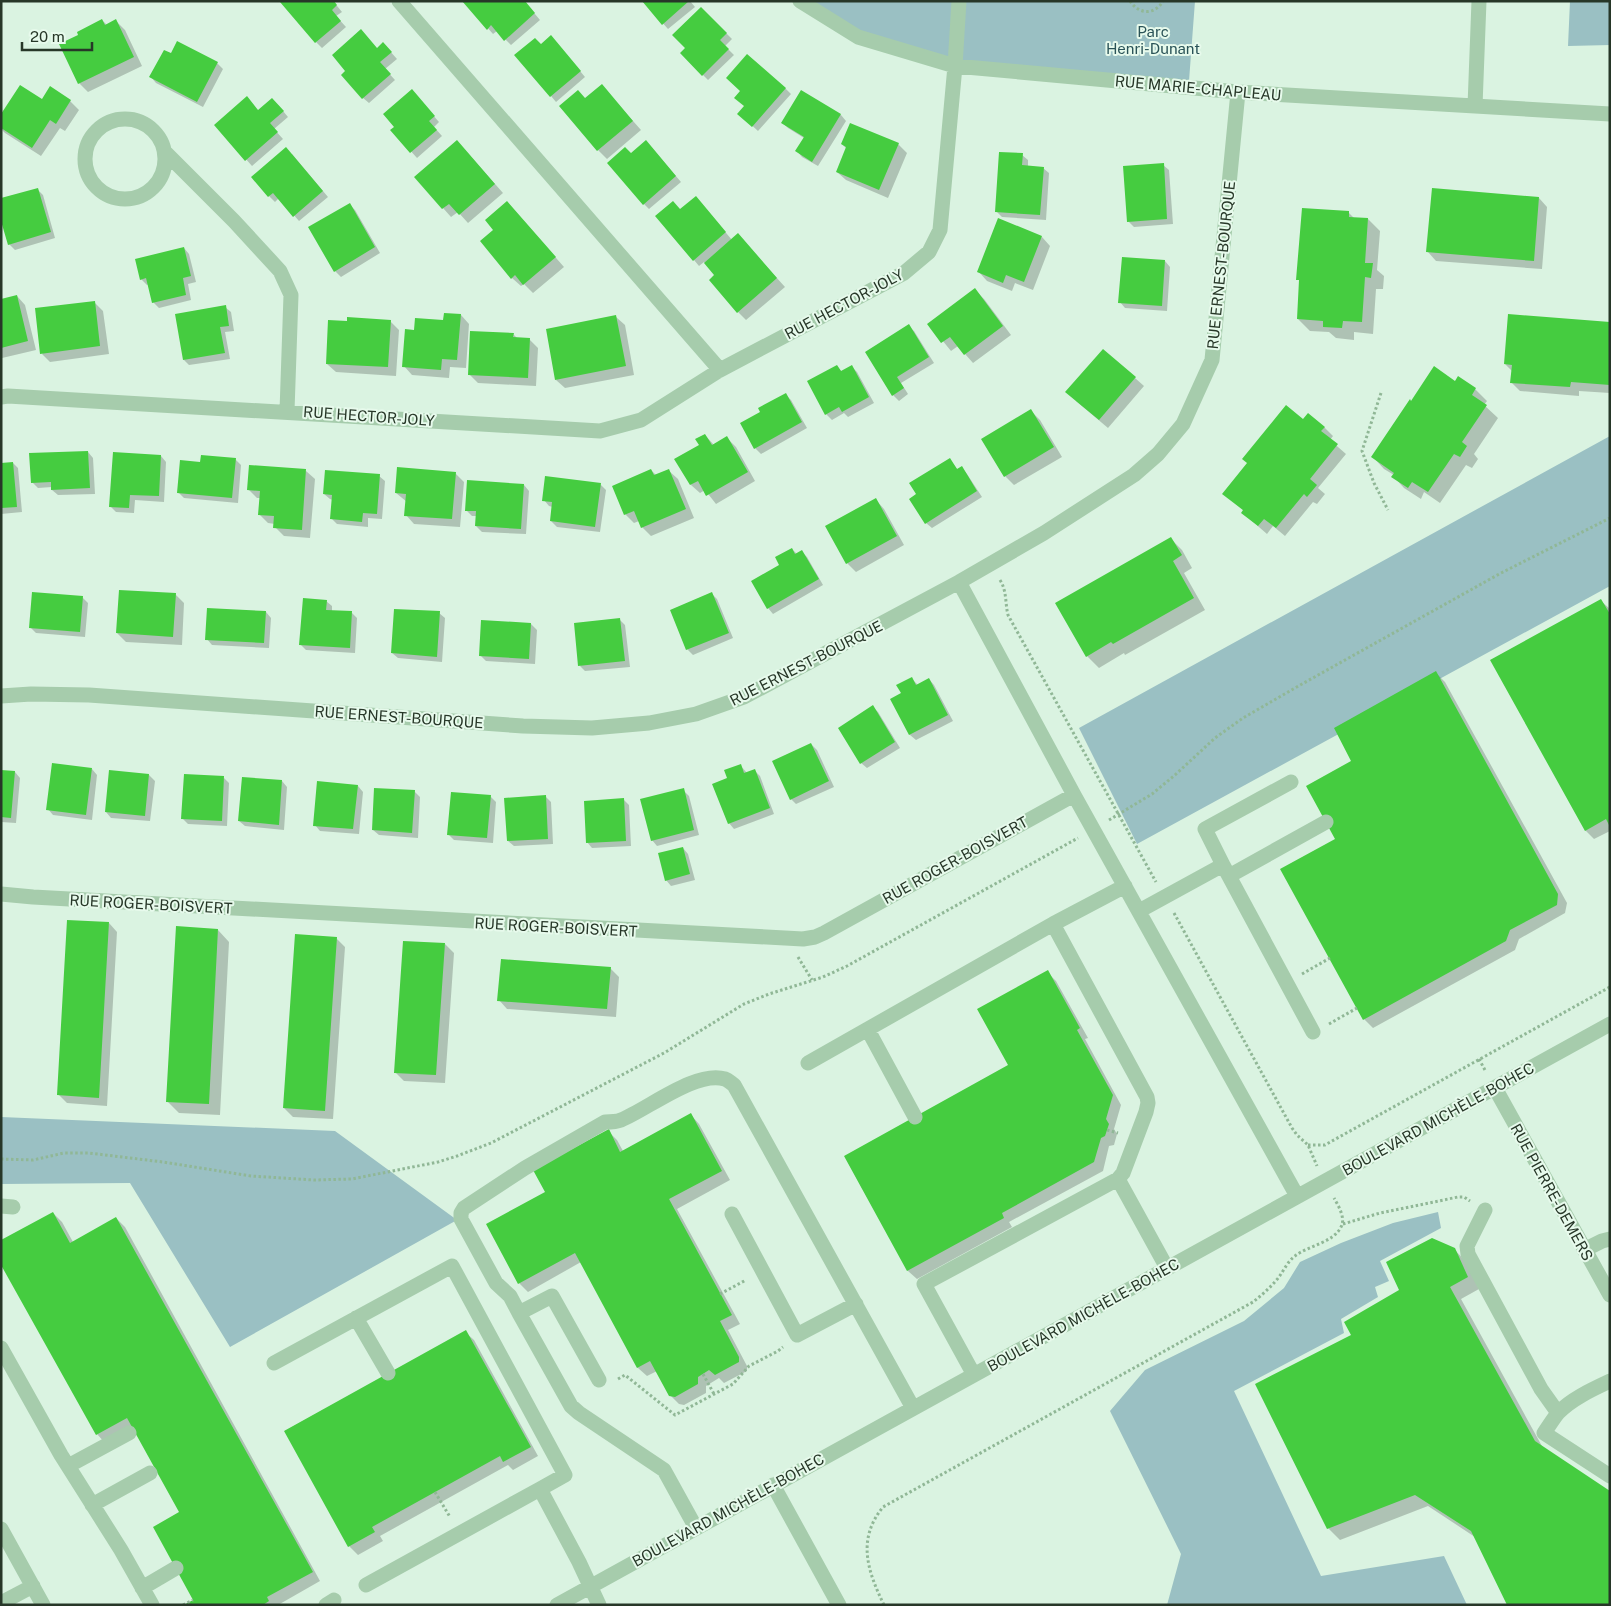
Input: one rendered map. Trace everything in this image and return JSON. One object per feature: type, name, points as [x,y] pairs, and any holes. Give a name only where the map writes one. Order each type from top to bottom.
[{"type":"street","points":[[399,1],[720,370]]},
{"type":"street","name":"RUE MARIE-CHAPLEAU","points":[[800,1],[858,37],[955,66],[1238,92],[1610,114]]},
{"type":"street","name":"RUE HECTOR-JOLY","points":[[1,398],[8,396],[287,411],[600,431],[641,420],[720,370],[904,273],[928,252],[940,230],[959,1]]},
{"type":"street","points":[[1475,106],[1480,1]]},
{"type":"street","name":"RUE ERNEST-BOURQUE","points":[[1,696],[31,694],[89,695],[523,726],[592,728],[657,722],[696,714],[744,697],[959,582],[1044,533],[1134,476],[1158,454],[1183,424],[1212,360],[1238,92]]},
{"type":"street","points":[[165,152],[165,166],[160,179],[151,190],[138,197],[125,200],[111,197],[98,190],[89,179],[84,166],[84,152],[89,138],[98,128],[110,121],[125,118],[138,121],[151,128],[160,138],[165,152],[234,221],[280,271],[291,295],[287,411]]},
{"type":"street","points":[[959,582],[1074,795],[1297,1196]]},
{"type":"street","points":[[1291,782],[1205,830],[1226,870],[1319,1029]]},
{"type":"street","name":"RUE ROGER-BOISVERT","points":[[1,894],[804,939],[824,933],[1074,795]]},
{"type":"street","points":[[1139,911],[1326,822]]},
{"type":"street","points":[[808,1063],[1053,924],[1125,886]]},
{"type":"street","points":[[974,1375],[924,1284],[1118,1179],[1123,1173],[1148,1103],[1147,1097],[1053,924]]},
{"type":"street","name":"BOULEVARD MICHÈLE-BOHEC","points":[[557,1605],[1610,1024]]},
{"type":"street","points":[[868,1030],[915,1117]]},
{"type":"street","points":[[696,1528],[664,1470],[571,1406],[510,1296],[496,1283],[461,1219],[461,1212],[464,1208],[525,1168],[605,1122],[619,1121],[702,1079],[715,1077],[726,1079],[734,1085],[913,1408]]},
{"type":"street","name":"RUE PIERRE-DEMERS","points":[[1495,1088],[1610,1296]]},
{"type":"street","points":[[1118,1179],[1167,1268]]},
{"type":"street","points":[[732,1214],[797,1335],[856,1304]]},
{"type":"street","points":[[1482,1215],[1467,1246],[1468,1254],[1541,1390],[1558,1413]]},
{"type":"street","points":[[1584,1250],[1610,1239]]},
{"type":"street","points":[[274,1363],[452,1266],[566,1475],[366,1585]]},
{"type":"street","points":[[519,1313],[552,1296],[599,1380]]},
{"type":"street","points":[[356,1318],[388,1374]]},
{"type":"street","points":[[1,1348],[68,1466],[152,1605]]},
{"type":"street","points":[[1610,1381],[1588,1392],[1558,1413],[1544,1433],[1610,1476]]},
{"type":"street","points":[[68,1466],[129,1433]]},
{"type":"street","points":[[92,1504],[150,1474]]},
{"type":"street","points":[[773,1485],[839,1605]]},
{"type":"street","points":[[540,1489],[600,1605]]},
{"type":"street","points":[[1,1529],[43,1605]]},
{"type":"street","points":[[142,1588],[176,1568]]},
{"type":"street","points":[[1,1603],[33,1586]]},
{"type":"path","points":[[1130,1],[1137,9],[1149,12],[1160,7],[1163,1]]},
{"type":"path","points":[[1381,393],[1362,452],[1374,483],[1388,510]]},
{"type":"path","points":[[1119,815],[1152,794],[1175,776],[1215,738],[1243,718],[1508,570],[1610,518]]},
{"type":"path","points":[[1004,585],[1008,615],[1156,881]]},
{"type":"path","points":[[1,1159],[33,1160],[64,1153],[89,1154],[163,1162],[251,1176],[314,1180],[352,1179],[419,1166],[457,1156],[491,1143],[664,1053],[744,1004],[847,966],[1073,841]]},
{"type":"path","points":[[1173,912],[1292,1128],[1297,1136],[1308,1145],[1313,1159]]},
{"type":"path","points":[[796,954],[812,980]]},
{"type":"path","points":[[1316,966],[1330,958]]},
{"type":"path","points":[[1308,1145],[1325,1145],[1610,987]]},
{"type":"path","points":[[1319,1029],[1357,1008]]},
{"type":"path","points":[[1107,1130],[1120,1134]]},
{"type":"path","points":[[884,1605],[866,1553],[867,1542],[875,1517],[883,1507],[894,1499],[1253,1302],[1270,1288],[1293,1257],[1334,1236],[1343,1224],[1380,1213],[1458,1197],[1464,1197],[1482,1215]]},
{"type":"path","points":[[1340,1209],[1343,1224]]},
{"type":"path","points":[[720,1294],[737,1285]]},
{"type":"path","points":[[625,1375],[676,1415],[733,1384],[750,1366],[778,1351]]},
{"type":"path","points":[[703,1374],[714,1394]]},
{"type":"path","points":[[435,1492],[446,1510]]},
{"type":"path","points":[[184,1605],[193,1600]]},
{"type":"green space","name":"Parc Henri-Dunant","points":[[802,1],[1195,1],[1189,81],[955,63],[864,35]]},
{"type":"green space","points":[[1570,1],[1610,1],[1610,45],[1568,46]]},
{"type":"green space","points":[[1610,436],[1610,586],[1137,844],[1079,728]]},
{"type":"green space","points":[[1,1117],[335,1131],[457,1220],[230,1347],[130,1183],[1,1184]]},
{"type":"green space","points":[[1438,1212],[1441,1228],[1380,1261],[1389,1281],[1375,1287],[1378,1297],[1341,1319],[1344,1333],[1234,1391],[1321,1576],[1444,1556],[1467,1605],[1167,1605],[1181,1554],[1110,1411],[1145,1370],[1244,1321],[1284,1288],[1300,1262],[1341,1243],[1393,1223]]},
{"type":"building","points":[[281,1],[334,1],[337,5],[332,10],[341,21],[315,43]]},
{"type":"building","points":[[462,1],[525,1],[535,13],[504,41],[491,25],[487,30]]},
{"type":"building","points":[[642,1],[689,1],[662,25]]},
{"type":"building","points":[[701,7],[727,33],[720,40],[729,49],[702,76],[680,53],[685,48],[672,35]]},
{"type":"building","points":[[102,19],[105,25],[116,19],[134,57],[78,84],[59,44],[78,35],[77,32]]},
{"type":"building","points":[[361,29],[377,48],[383,42],[392,52],[380,62],[391,74],[362,99],[341,75],[345,71],[332,55]]},
{"type":"building","points":[[551,35],[581,71],[550,97],[514,55],[535,38],[541,44]]},
{"type":"building","points":[[177,41],[218,62],[197,102],[149,77],[164,50],[171,53]]},
{"type":"building","points":[[747,54],[786,88],[752,127],[737,114],[744,106],[734,98],[740,91],[726,78]]},
{"type":"building","points":[[602,84],[633,121],[597,151],[559,106],[578,90],[585,98]]},
{"type":"building","points":[[20,85],[42,99],[50,86],[71,100],[56,124],[50,120],[32,148],[1,128],[1,114]]},
{"type":"building","points":[[412,89],[435,116],[429,121],[437,130],[410,153],[390,130],[394,127],[383,114]]},
{"type":"building","points":[[801,90],[841,114],[812,162],[795,151],[804,137],[781,123]]},
{"type":"building","points":[[247,96],[258,110],[272,98],[284,111],[270,123],[278,132],[245,161],[214,125]]},
{"type":"building","points":[[850,123],[899,143],[879,190],[836,172],[846,147],[841,144]]},
{"type":"building","points":[[457,140],[495,184],[459,215],[449,204],[442,209],[414,177]]},
{"type":"building","points":[[646,140],[676,176],[643,205],[607,163],[625,147],[631,153]]},
{"type":"building","points":[[286,147],[323,191],[293,217],[273,193],[268,197],[251,177]]},
{"type":"building","points":[[999,152],[1023,153],[1022,165],[1044,167],[1040,215],[995,212]]},
{"type":"building","points":[[1164,163],[1167,219],[1127,222],[1123,166]]},
{"type":"building","points":[[38,188],[51,232],[8,245],[1,221],[1,198]]},
{"type":"building","points":[[1432,188],[1539,197],[1534,261],[1426,252]]},
{"type":"building","points":[[696,196],[726,232],[693,261],[655,216],[673,201],[680,209]]},
{"type":"building","points":[[507,201],[556,257],[523,285],[515,275],[511,279],[480,241],[493,230],[485,220]]},
{"type":"building","points":[[350,203],[375,247],[334,272],[308,227]]},
{"type":"building","points":[[1302,208],[1349,211],[1349,217],[1368,218],[1365,263],[1373,263],[1371,278],[1365,277],[1362,322],[1343,321],[1342,328],[1323,327],[1323,321],[1297,319],[1299,280],[1296,280]]},
{"type":"building","points":[[998,218],[1042,236],[1024,282],[1006,275],[1003,283],[977,272]]},
{"type":"building","points":[[738,233],[777,278],[737,313],[709,280],[714,275],[704,263]]},
{"type":"building","points":[[184,247],[191,276],[183,278],[186,295],[152,303],[146,278],[140,280],[135,259]]},
{"type":"building","points":[[1122,257],[1165,260],[1162,306],[1118,303]]},
{"type":"building","points":[[975,288],[1003,326],[964,355],[950,337],[941,343],[927,324]]},
{"type":"building","points":[[17,295],[28,341],[1,348],[1,299]]},
{"type":"building","points":[[95,301],[100,346],[40,354],[35,308]]},
{"type":"building","points":[[226,305],[229,326],[220,327],[225,353],[183,360],[175,314]]},
{"type":"building","points":[[444,313],[461,314],[457,360],[442,359],[441,370],[402,367],[405,329],[414,330],[415,318],[443,320]]},
{"type":"building","points":[[1508,314],[1610,322],[1610,385],[1571,382],[1570,387],[1510,383],[1512,365],[1504,364]]},
{"type":"building","points":[[616,315],[626,366],[555,380],[546,329]]},
{"type":"building","points":[[347,317],[391,320],[388,367],[326,364],[328,320],[347,321]]},
{"type":"building","points":[[909,324],[929,357],[897,377],[904,388],[892,396],[865,352]]},
{"type":"building","points":[[470,331],[514,333],[513,337],[530,338],[528,378],[468,375]]},
{"type":"building","points":[[1103,349],[1136,377],[1099,420],[1065,392]]},
{"type":"building","points":[[837,365],[841,371],[852,365],[869,397],[842,412],[839,407],[825,415],[807,381]]},
{"type":"building","points":[[1434,366],[1455,381],[1458,376],[1476,388],[1472,395],[1487,405],[1462,442],[1467,446],[1460,457],[1454,454],[1428,492],[1412,482],[1408,488],[1391,477],[1394,473],[1371,457]]},
{"type":"building","points":[[786,393],[802,422],[754,449],[740,423],[760,412],[758,408]]},
{"type":"building","points":[[1286,405],[1303,419],[1308,413],[1325,427],[1321,431],[1338,444],[1310,479],[1317,485],[1307,497],[1304,494],[1276,528],[1264,519],[1258,526],[1241,513],[1243,510],[1222,494],[1247,463],[1242,459]]},
{"type":"building","points":[[1031,409],[1054,447],[1004,477],[981,439]]},
{"type":"building","points":[[705,434],[712,445],[727,436],[748,472],[706,496],[698,481],[690,485],[674,459],[699,445],[695,439]]},
{"type":"building","points":[[88,451],[90,488],[51,490],[51,482],[31,483],[29,453]]},
{"type":"building","points":[[113,452],[161,455],[159,496],[130,495],[129,508],[109,507]]},
{"type":"building","points":[[201,455],[236,458],[232,498],[177,493],[180,460],[200,462]]},
{"type":"building","points":[[950,458],[957,469],[962,466],[977,491],[925,524],[909,499],[916,494],[909,483]]},
{"type":"building","points":[[13,462],[17,507],[1,508],[1,463]]},
{"type":"building","points":[[249,465],[306,469],[302,530],[273,528],[274,516],[258,515],[260,491],[247,490]]},
{"type":"building","points":[[397,467],[456,472],[452,519],[404,516],[406,494],[395,493]]},
{"type":"building","points":[[651,469],[654,475],[669,469],[686,509],[641,528],[634,511],[624,515],[612,486]]},
{"type":"building","points":[[325,470],[380,474],[377,514],[363,513],[362,522],[330,519],[332,495],[323,494]]},
{"type":"building","points":[[545,476],[601,483],[595,527],[550,521],[552,502],[542,501]]},
{"type":"building","points":[[467,480],[524,484],[521,529],[475,526],[476,511],[465,511]]},
{"type":"building","points":[[876,498],[897,536],[846,564],[825,526]]},
{"type":"building","points":[[1171,537],[1182,555],[1173,561],[1194,598],[1113,644],[1111,642],[1086,657],[1055,603]]},
{"type":"building","points":[[792,548],[795,554],[802,550],[819,579],[767,609],[751,581],[779,565],[775,557]]},
{"type":"building","points":[[119,590],[176,593],[173,637],[116,633]]},
{"type":"building","points":[[32,592],[83,596],[80,632],[29,628]]},
{"type":"building","points":[[712,592],[729,633],[686,650],[670,610]]},
{"type":"building","points":[[303,598],[327,600],[326,610],[352,611],[350,648],[299,645]]},
{"type":"building","points":[[1601,599],[1610,614],[1610,827],[1606,819],[1585,831],[1490,660]]},
{"type":"building","points":[[207,608],[266,611],[264,643],[205,640]]},
{"type":"building","points":[[394,609],[440,611],[437,657],[391,653]]},
{"type":"building","points":[[620,618],[625,661],[578,666],[574,623]]},
{"type":"building","points":[[481,620],[531,623],[529,659],[479,656]]},
{"type":"building","points":[[1436,671],[1558,894],[1557,905],[1510,930],[1506,941],[1363,1020],[1280,869],[1335,839],[1306,786],[1351,761],[1334,728]]},
{"type":"building","points":[[912,677],[916,685],[929,678],[948,715],[909,735],[890,699],[901,693],[896,685]]},
{"type":"building","points":[[873,705],[895,742],[860,764],[838,728]]},
{"type":"building","points":[[811,743],[829,781],[790,800],[772,761]]},
{"type":"building","points":[[52,763],[92,768],[86,815],[46,810]]},
{"type":"building","points":[[741,764],[744,773],[755,769],[770,808],[728,824],[712,784],[727,778],[724,770]]},
{"type":"building","points":[[1,770],[15,771],[11,818],[1,817]]},
{"type":"building","points":[[109,770],[149,774],[145,816],[105,812]]},
{"type":"building","points":[[184,774],[224,776],[222,821],[181,819]]},
{"type":"building","points":[[242,777],[282,780],[279,825],[238,821]]},
{"type":"building","points":[[317,781],[358,785],[353,829],[313,826]]},
{"type":"building","points":[[374,788],[415,790],[412,833],[372,830]]},
{"type":"building","points":[[684,788],[694,830],[651,841],[640,799]]},
{"type":"building","points":[[451,792],[491,795],[487,838],[447,835]]},
{"type":"building","points":[[546,795],[548,839],[507,841],[504,798]]},
{"type":"building","points":[[624,798],[626,841],[586,843],[584,801]]},
{"type":"building","points":[[683,847],[690,874],[665,881],[658,853]]},
{"type":"building","points":[[67,920],[109,922],[99,1098],[57,1095]]},
{"type":"building","points":[[176,926],[218,929],[209,1104],[166,1102]]},
{"type":"building","points":[[295,934],[337,937],[325,1111],[283,1108]]},
{"type":"building","points":[[403,941],[445,943],[436,1075],[394,1073]]},
{"type":"building","points":[[501,959],[611,967],[607,1009],[497,1001]]},
{"type":"building","points":[[1048,970],[1080,1028],[1077,1030],[1113,1095],[1106,1119],[1109,1124],[1105,1136],[1101,1138],[1094,1162],[1002,1213],[1004,1218],[907,1271],[844,1156],[1008,1065],[977,1009]]},
{"type":"building","points":[[691,1113],[722,1171],[669,1199],[732,1315],[720,1321],[739,1357],[739,1362],[715,1375],[709,1370],[698,1377],[698,1384],[675,1397],[669,1396],[650,1361],[637,1368],[575,1253],[518,1284],[486,1224],[545,1192],[533,1170],[609,1129],[620,1152]]},
{"type":"building","points":[[53,1212],[70,1243],[116,1217],[313,1572],[267,1597],[269,1601],[263,1605],[184,1605],[193,1600],[153,1527],[179,1512],[127,1418],[96,1435],[1,1265],[1,1240]]},
{"type":"building","points":[[1432,1238],[1455,1248],[1468,1277],[1450,1287],[1535,1441],[1610,1491],[1610,1605],[1507,1605],[1471,1531],[1415,1495],[1327,1529],[1255,1384],[1351,1335],[1344,1322],[1399,1290],[1386,1262]]},
{"type":"building","points":[[466,1330],[531,1447],[503,1462],[500,1456],[372,1527],[375,1532],[348,1547],[284,1431]]}]
